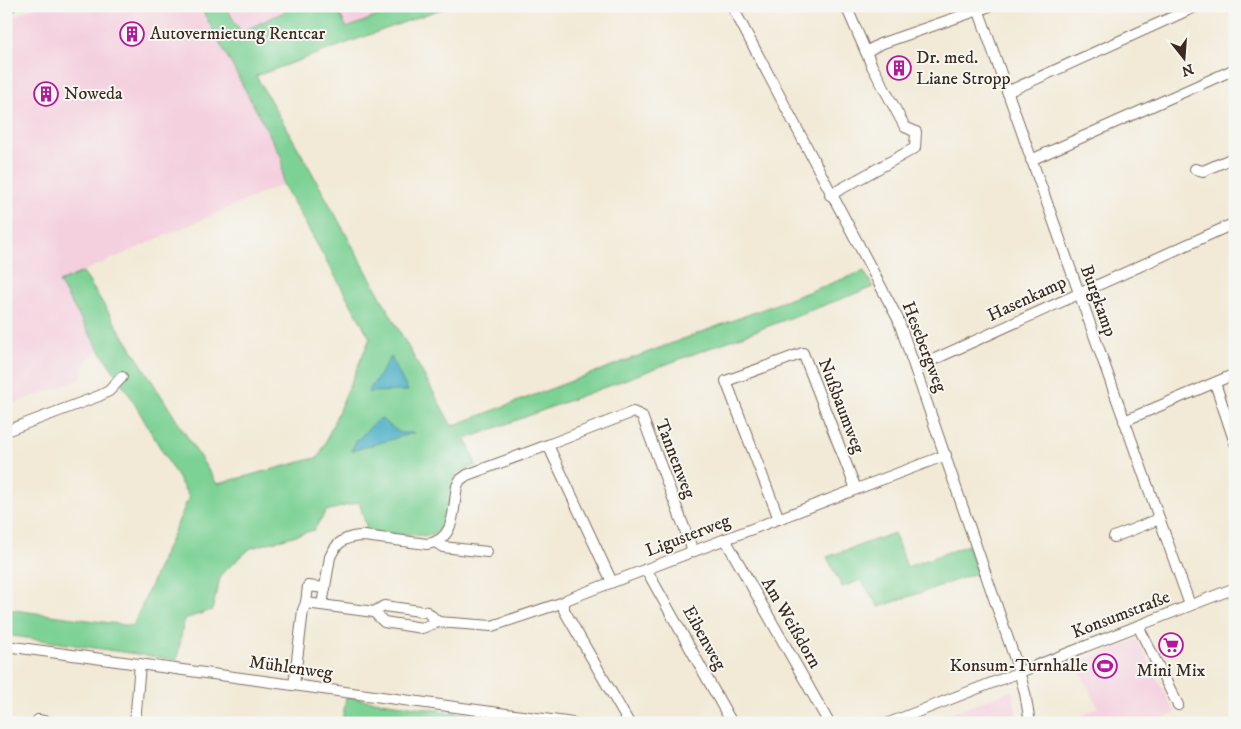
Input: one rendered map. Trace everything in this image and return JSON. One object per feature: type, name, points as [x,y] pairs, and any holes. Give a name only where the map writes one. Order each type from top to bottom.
[{"type":"street","points":[[6,8],[11,6]]},
{"type":"street","name":"Hesebergweg","points":[[732,6],[830,194],[892,306],[946,455],[1019,672],[1030,723]]},
{"type":"street","points":[[830,194],[915,148],[916,132],[905,127],[866,52],[846,6]]},
{"type":"street","points":[[866,52],[880,44],[977,8],[990,6]]},
{"type":"street","points":[[1007,92],[1197,6]]},
{"type":"street","name":"Burgkamp","points":[[977,8],[1190,606]]},
{"type":"street","points":[[1031,160],[1235,69]]},
{"type":"street","points":[[1195,169],[1203,171],[1235,157]]},
{"type":"street","name":"Hasenkamp","points":[[915,368],[1235,223]]},
{"type":"street","name":"Nußbaumweg","points":[[779,519],[726,381],[803,353],[856,489]]},
{"type":"street","points":[[1124,421],[1235,374]]},
{"type":"street","points":[[6,431],[99,396],[109,391],[122,377]]},
{"type":"street","points":[[1215,383],[1235,442]]},
{"type":"street","name":"Tannenweg","points":[[437,543],[444,538],[450,528],[457,486],[460,480],[468,475],[633,412],[642,416],[693,552]]},
{"type":"street","points":[[548,445],[612,582]]},
{"type":"street","name":"Ligusterweg","points":[[306,603],[374,612],[384,622],[422,628],[438,622],[492,626],[564,602],[946,455]]},
{"type":"street","points":[[1114,536],[1159,519]]},
{"type":"street","points":[[322,605],[330,557],[344,540],[355,536],[427,544],[437,543],[443,547],[486,552]]},
{"type":"street","name":"Am Weißdorn","points":[[725,539],[829,723]]},
{"type":"street","name":"Eibenweg","points":[[646,569],[732,723]]},
{"type":"street","points":[[294,685],[303,610],[306,603],[308,586],[325,588]]},
{"type":"street","name":"Konsumstraße","points":[[1019,672],[1235,588]]},
{"type":"street","points":[[564,602],[564,610],[630,723]]},
{"type":"street","name":"Ligusterweg","points":[[374,612],[384,606],[427,612],[438,622]]},
{"type":"street","points":[[1138,626],[1178,705]]},
{"type":"street","name":"Mühlenweg","points":[[6,646],[572,723]]},
{"type":"street","points":[[135,723],[140,664]]},
{"type":"street","points":[[889,723],[1019,672]]},
{"type":"street","points":[[38,720],[53,723]]},
{"type":"shaded area","points":[[37,6],[447,6],[256,76],[305,160],[283,184],[59,282],[98,348],[84,364],[81,379],[6,406],[6,20]]},
{"type":"shaded area","points":[[1137,639],[1175,713],[1157,723],[1071,723],[1098,707],[1076,663]]},
{"type":"shaded area","points":[[1010,691],[1013,693],[1018,723],[926,723]]},
{"type":"green space","points":[[200,6],[225,6],[241,32],[297,6],[335,6],[347,28],[403,6],[449,6],[256,76],[305,160],[452,426],[864,271],[873,287],[466,439],[476,465],[456,473],[445,525],[430,536],[368,532],[359,502],[326,511],[314,530],[251,548],[221,574],[212,610],[184,619],[177,660],[6,635],[6,609],[133,626],[189,497],[127,391],[98,348],[59,282],[83,272],[217,484],[319,457],[370,338],[283,184],[282,158]]},
{"type":"green space","points":[[894,533],[907,567],[968,545],[977,573],[879,607],[861,580],[842,587],[827,557]]},
{"type":"green space","points":[[346,697],[529,723],[342,723]]},
{"type":"water","points":[[391,357],[408,391],[368,392]]},
{"type":"water","points":[[380,418],[400,433],[414,433],[351,451],[356,441]]},
{"type":"place","name":"Autovermietung Rentcar","points":[[132,34]]},
{"type":"place","name":"Dr. med. Liane Stropp","points":[[899,68]]},
{"type":"place","name":"Noweda","points":[[46,94]]},
{"type":"place","name":"Mini Mix","points":[[1171,645]]},
{"type":"place","name":"Konsum-Turnhalle","points":[[1105,666]]}]
